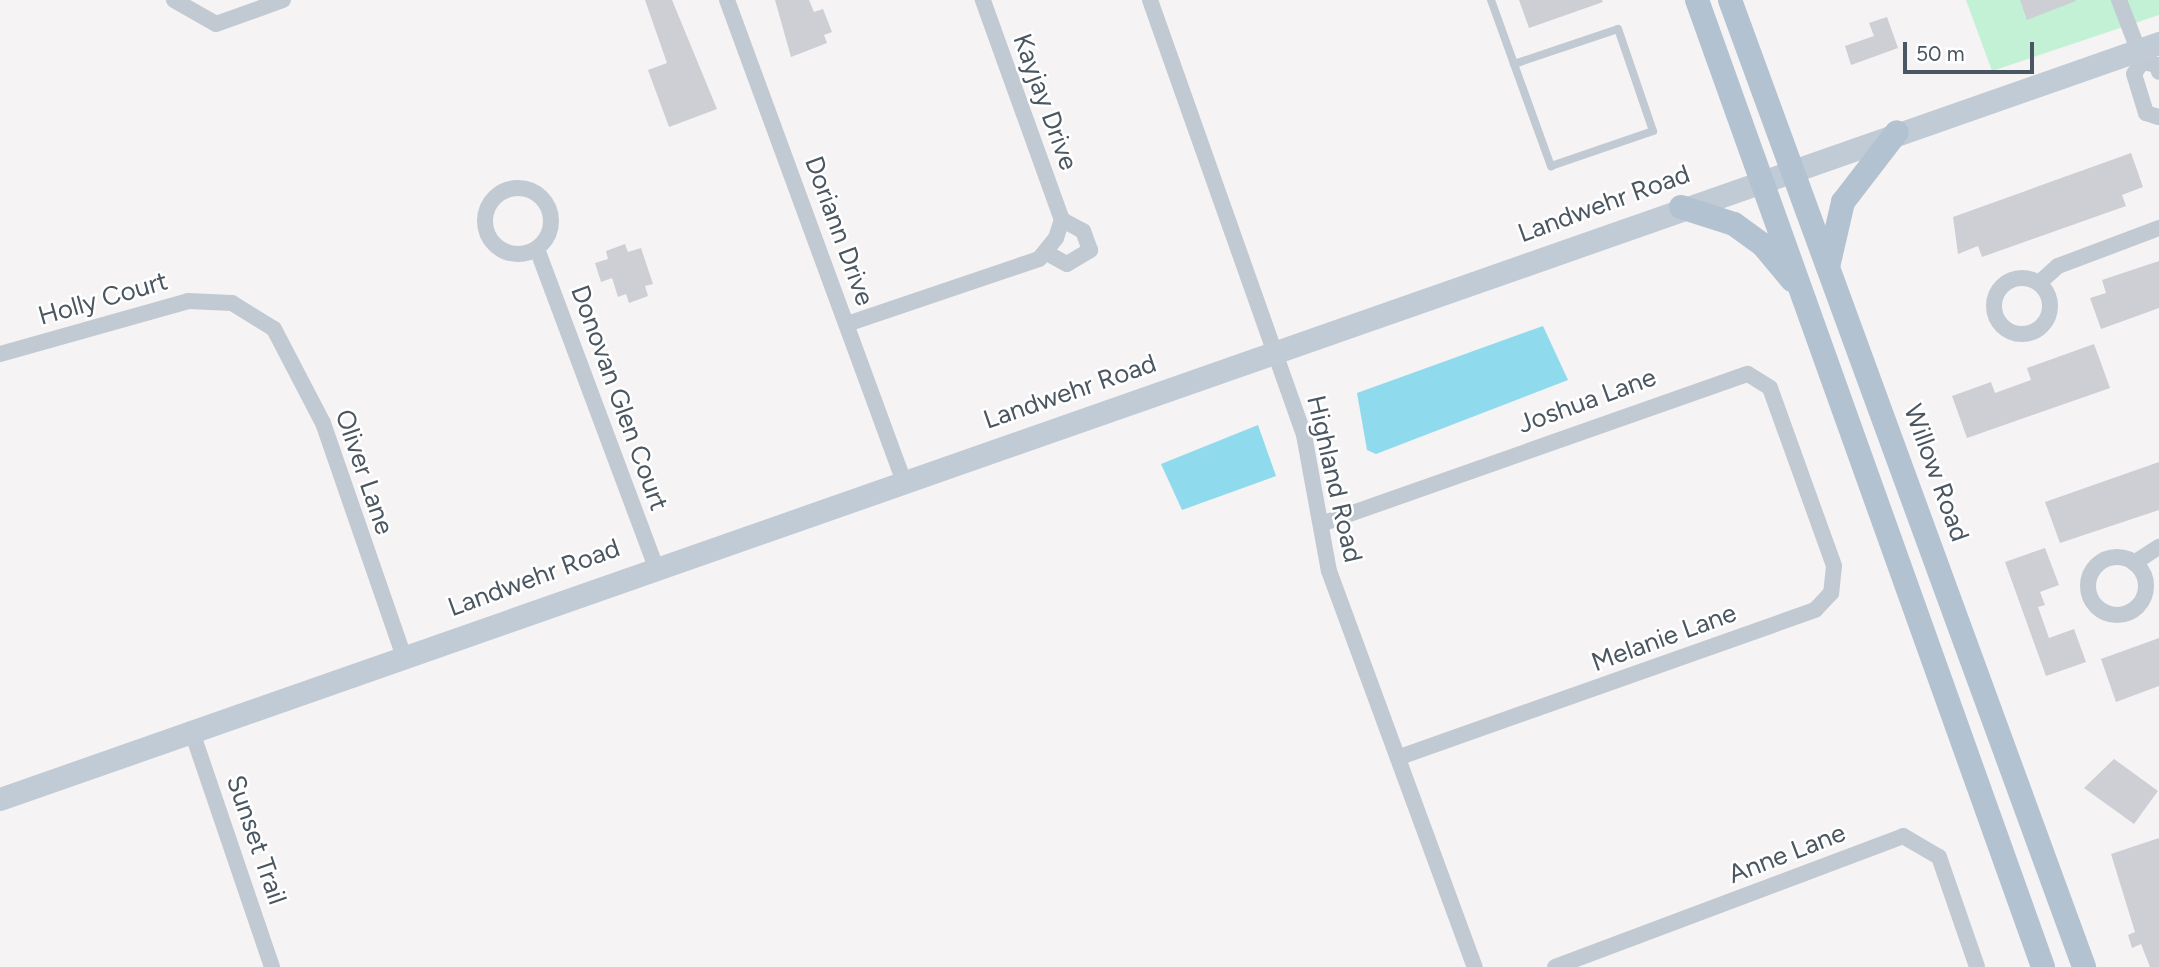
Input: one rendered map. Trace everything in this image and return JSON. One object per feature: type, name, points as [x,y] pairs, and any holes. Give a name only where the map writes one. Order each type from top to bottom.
[{"type":"main road","points":[[1697,0],[2043,967]]},
{"type":"main road","name":"Willow Road","points":[[1730,0],[2084,967]]},
{"type":"main road","name":"Landwehr Road","points":[[0,799],[656,564],[1276,351],[1762,178],[2146,52]]},
{"type":"main road","points":[[1828,267],[1843,202],[1897,132]]},
{"type":"main road","points":[[1681,207],[1734,224],[1762,244],[1805,298]]},
{"type":"street","points":[[174,0],[194,17],[216,24],[284,0]]},
{"type":"street","name":"Doriann Drive","points":[[727,0],[903,479]]},
{"type":"street","name":"Kayjay Drive","points":[[983,0],[1062,220],[1083,231],[1090,250],[1066,264],[1045,252]]},
{"type":"street","name":"Highland Road","points":[[1150,0],[1304,435],[1324,523],[1329,571],[1401,757],[1475,967]]},
{"type":"street","points":[[2119,0],[2159,72]]},
{"type":"street","points":[[2146,52],[2134,74],[2146,113],[2159,118]]},
{"type":"street","points":[[531,190],[546,204],[549,233],[537,248],[507,253],[490,239],[488,208],[502,192],[531,190]]},
{"type":"street","points":[[847,324],[1045,252],[1062,220]]},
{"type":"street","points":[[2039,283],[2058,266],[2159,228]]},
{"type":"street","name":"Donovan Glen Court","points":[[537,248],[656,564]]},
{"type":"street","name":"Holly Court","points":[[0,354],[188,301],[232,303],[258,318]]},
{"type":"street","name":"Oliver Lane","points":[[258,318],[290,351],[323,423],[403,654]]},
{"type":"street","name":"Joshua Lane","points":[[1324,523],[1748,374],[1770,388],[1806,484]]},
{"type":"street","name":"Melanie Lane","points":[[1401,757],[1815,610],[1831,593],[1834,566],[1806,484]]},
{"type":"street","points":[[2134,563],[2159,547]]},
{"type":"street","name":"Sunset Trail","points":[[191,729],[272,967]]},
{"type":"street","name":"Anne Lane","points":[[1555,967],[1903,836],[1939,857],[1977,967]]},
{"type":"lane","points":[[1491,0],[1514,64],[1552,166],[1653,131],[1618,29],[1514,64]]},
{"type":"green space","points":[[1966,0],[2159,0],[2159,15],[1992,71]]},
{"type":"water","points":[[1543,326],[1568,380],[1376,454],[1367,450],[1357,393]]},
{"type":"water","points":[[1258,425],[1276,476],[1182,510],[1161,464]]},
{"type":"building","points":[[645,0],[672,0],[717,109],[669,127],[648,70],[667,63]]},
{"type":"building","points":[[775,0],[809,0],[814,12],[823,9],[832,32],[824,35],[827,43],[791,57]]},
{"type":"building","points":[[1519,0],[1602,0],[1603,2],[1529,28]]},
{"type":"building","points":[[2020,0],[2076,0],[2076,1],[2027,20]]},
{"type":"building","points":[[1887,17],[1898,48],[1851,65],[1845,46],[1874,36],[1869,23]]},
{"type":"building","points":[[2131,153],[2143,187],[2122,195],[2126,206],[1982,257],[1978,246],[1958,254],[1953,217]]},
{"type":"building","points":[[625,244],[628,252],[641,248],[653,284],[645,286],[648,296],[629,303],[626,294],[618,297],[612,278],[601,282],[595,263],[608,259],[606,251]]},
{"type":"building","points":[[2159,261],[2159,308],[2101,329],[2090,298],[2106,293],[2102,280]]},
{"type":"building","points":[[2094,344],[2110,388],[1967,438],[1952,396],[1991,382],[1995,393],[2031,380],[2027,368]]},
{"type":"building","points":[[2159,462],[2159,510],[2060,543],[2045,502]]},
{"type":"building","points":[[2045,548],[2059,585],[2040,592],[2045,605],[2038,607],[2049,638],[2074,629],[2086,662],[2046,676],[2005,562]]},
{"type":"building","points":[[2159,638],[2159,686],[2116,702],[2101,659]]},
{"type":"building","points":[[2114,759],[2158,791],[2134,824],[2084,788]]},
{"type":"building","points":[[2159,838],[2159,967],[2150,967],[2141,944],[2132,948],[2128,935],[2135,932],[2111,854]]}]
